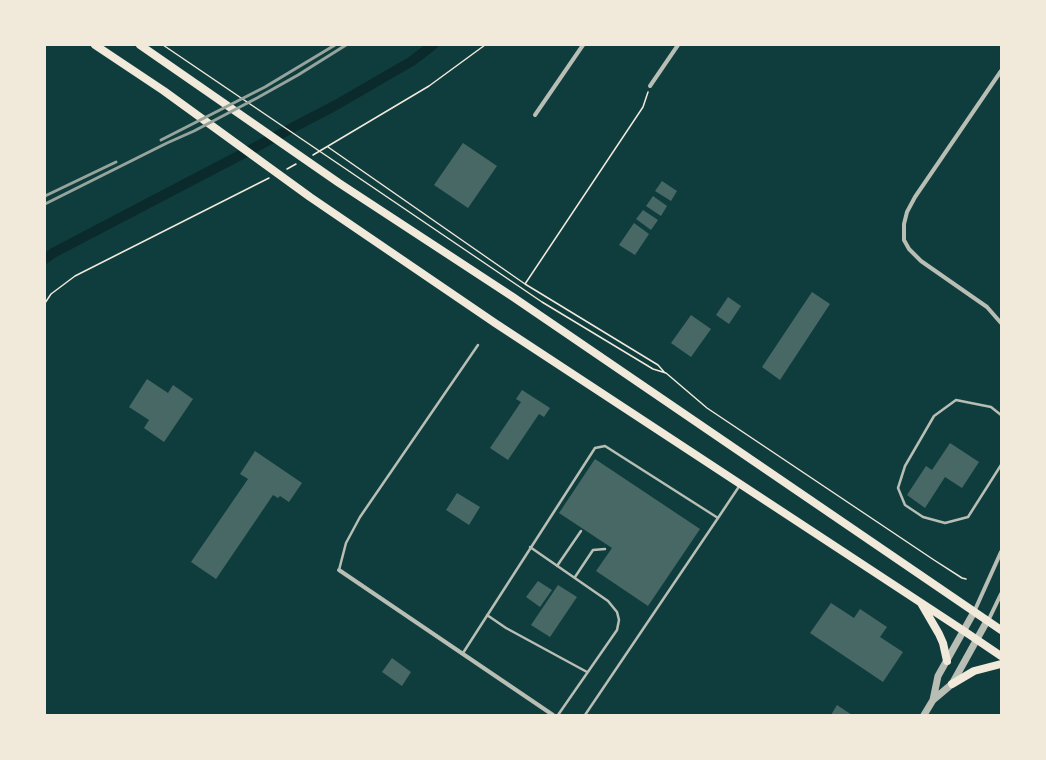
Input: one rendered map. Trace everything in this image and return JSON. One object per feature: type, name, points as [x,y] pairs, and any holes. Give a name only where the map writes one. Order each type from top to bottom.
[{"type":"main road","points":[[95,45],[164,91],[310,197],[495,323],[1001,656]]},
{"type":"main road","points":[[140,45],[339,183],[513,297],[1001,630]]},
{"type":"main road","points":[[919,601],[939,634],[943,643],[947,661]]},
{"type":"main road","points":[[952,684],[974,671],[1001,664]]},
{"type":"street","points":[[535,115],[583,45]]},
{"type":"street","points":[[650,86],[678,45]]},
{"type":"street","points":[[1001,71],[915,197],[907,212],[904,224],[904,240],[909,249],[921,261],[987,307],[1001,323]]},
{"type":"street","points":[[933,700],[938,676],[974,612],[1001,552]]},
{"type":"street","points":[[339,570],[553,715]]},
{"type":"street","points":[[924,715],[933,700],[952,684],[978,640],[1001,594]]},
{"type":"lane","points":[[339,570],[346,543],[360,516],[478,345]]},
{"type":"lane","points":[[1001,415],[991,407],[956,400],[934,416],[905,466],[898,488],[905,505],[923,517],[945,523],[968,517],[1001,465]]},
{"type":"lane","points":[[463,653],[595,448],[605,446],[718,518]]},
{"type":"lane","points":[[585,715],[741,484]]},
{"type":"lane","points":[[558,566],[581,531]]},
{"type":"lane","points":[[530,547],[575,577],[608,602],[617,612],[619,620],[617,630],[558,715]]},
{"type":"lane","points":[[575,577],[593,550],[605,549]]},
{"type":"lane","points":[[487,615],[506,628],[587,672]]},
{"type":"path","points":[[163,45],[345,170],[434,228],[542,302],[653,369],[666,373]]},
{"type":"path","points":[[308,157],[429,86],[485,45]]},
{"type":"path","points":[[525,284],[643,107],[650,86]]},
{"type":"path","points":[[328,146],[525,284],[658,365],[707,408],[934,560],[966,579]]},
{"type":"path","points":[[282,171],[302,161]]},
{"type":"path","points":[[45,302],[51,294],[75,276],[275,175]]},
{"type":"building","points":[[463,143],[497,166],[468,208],[434,185]]},
{"type":"building","points":[[662,181],[677,191],[671,201],[655,191]]},
{"type":"building","points":[[653,196],[667,206],[661,216],[646,206]]},
{"type":"building","points":[[643,210],[658,220],[651,230],[636,219]]},
{"type":"building","points":[[634,223],[649,234],[635,255],[619,245]]},
{"type":"building","points":[[812,292],[830,304],[780,380],[762,367]]},
{"type":"building","points":[[728,297],[741,306],[729,324],[716,315]]},
{"type":"building","points":[[691,315],[711,329],[691,357],[671,343]]},
{"type":"building","points":[[147,379],[168,393],[173,385],[193,399],[164,442],[144,428],[149,420],[129,407]]},
{"type":"building","points":[[522,390],[550,408],[544,417],[539,414],[508,460],[490,448],[521,402],[516,399]]},
{"type":"building","points":[[950,443],[979,462],[962,488],[945,477],[925,508],[907,495],[926,466],[932,470]]},
{"type":"building","points":[[255,451],[302,483],[289,502],[280,496],[278,498],[273,495],[216,579],[191,562],[248,479],[240,474]]},
{"type":"building","points":[[595,459],[700,529],[648,606],[596,571],[612,548],[559,513]]},
{"type":"building","points":[[457,493],[480,507],[469,525],[446,510]]},
{"type":"building","points":[[538,581],[552,590],[540,607],[526,597]]},
{"type":"building","points":[[558,585],[577,597],[550,637],[531,625]]},
{"type":"building","points":[[831,603],[854,618],[860,609],[887,627],[880,637],[903,652],[883,682],[810,633]]},
{"type":"building","points":[[392,658],[411,672],[402,686],[382,672]]},
{"type":"building","points":[[837,705],[852,715],[831,715]]},
{"type":"waterway","points":[[45,259],[53,253],[336,105],[412,61],[433,45]]},
{"type":"railway","points":[[161,140],[265,87],[335,45]]},
{"type":"railway","points":[[45,204],[194,131],[257,98],[298,75],[346,45]]},
{"type":"railway","points":[[45,196],[116,162]]}]
